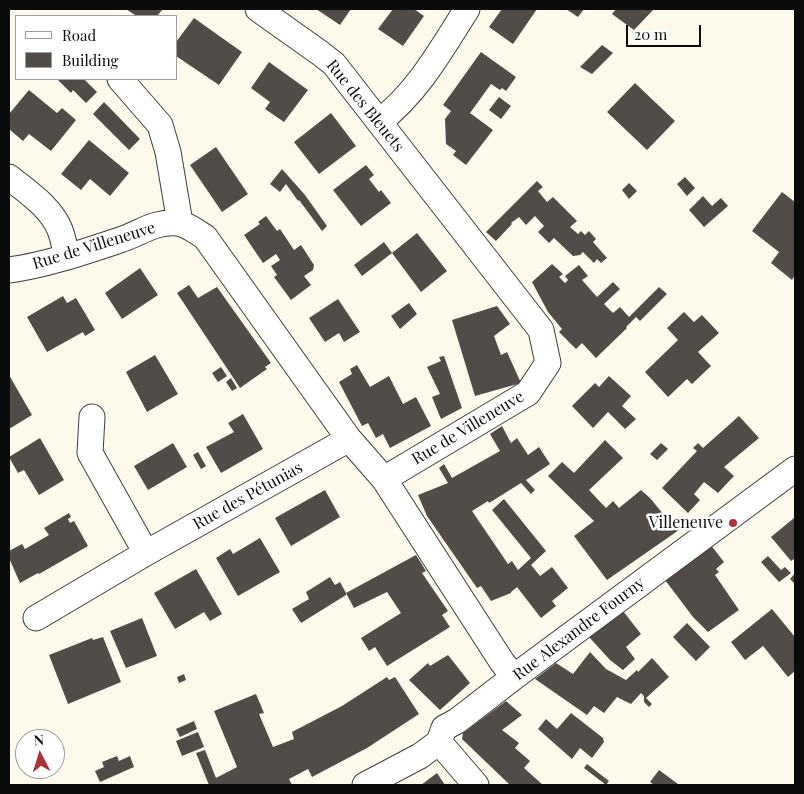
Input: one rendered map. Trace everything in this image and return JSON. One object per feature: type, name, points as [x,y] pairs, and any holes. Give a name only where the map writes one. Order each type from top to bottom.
[{"type":"street","name":"Rue des Bleuets","points":[[258,9],[334,64],[455,220]]},
{"type":"street","points":[[380,122],[396,108],[426,74],[467,9]]},
{"type":"street","points":[[121,80],[160,125],[168,152],[180,223],[205,237],[349,440],[384,479],[502,662],[514,677]]},
{"type":"street","points":[[9,177],[39,202],[55,221],[60,230],[67,256]]},
{"type":"street","name":"Rue de Villeneuve","points":[[384,479],[528,393],[548,363],[541,330],[455,220]]},
{"type":"street","name":"Rue de Villeneuve","points":[[9,270],[67,256],[122,239],[154,224],[180,223]]},
{"type":"street","points":[[92,417],[90,453],[146,553]]},
{"type":"street","name":"Rue des Pétunias","points":[[36,618],[146,553],[349,440]]},
{"type":"street","name":"Rue Alexandre Fourny","points":[[365,785],[420,756],[439,742],[444,728],[457,721],[795,469]]},
{"type":"street","points":[[439,742],[476,785]]},
{"type":"building","points":[[126,9],[163,9],[158,15],[135,15]]},
{"type":"building","points":[[316,9],[351,9],[340,25]]},
{"type":"building","points":[[393,9],[414,9],[424,16],[403,46],[378,29]]},
{"type":"building","points":[[502,9],[537,9],[513,44],[489,27]]},
{"type":"building","points":[[566,9],[584,9],[578,17]]},
{"type":"building","points":[[616,9],[654,9],[634,30],[612,14]]},
{"type":"building","points":[[194,18],[242,52],[219,85],[178,57],[178,39]]},
{"type":"building","points":[[602,45],[613,53],[592,74],[580,67]]},
{"type":"building","points":[[481,52],[516,77],[506,91],[502,88],[500,90],[491,84],[470,113],[493,130],[466,165],[453,155],[456,151],[446,144],[445,119],[451,111],[443,105]]},
{"type":"building","points":[[269,62],[308,90],[284,122],[265,109],[270,102],[251,88]]},
{"type":"building","points":[[58,80],[85,80],[97,92],[86,103],[73,90],[71,93]]},
{"type":"building","points":[[635,83],[675,121],[647,150],[607,112]]},
{"type":"building","points":[[29,90],[57,113],[62,108],[76,120],[51,151],[29,134],[23,141],[9,129],[9,114]]},
{"type":"building","points":[[499,97],[511,106],[501,119],[489,110]]},
{"type":"building","points":[[104,102],[140,139],[129,150],[93,114]]},
{"type":"building","points":[[331,113],[356,146],[319,174],[294,142]]},
{"type":"building","points":[[89,140],[129,173],[110,196],[90,179],[81,190],[61,174]]},
{"type":"building","points":[[216,147],[248,194],[222,212],[190,165]]},
{"type":"building","points":[[366,165],[374,175],[369,179],[391,203],[361,226],[333,190]]},
{"type":"building","points":[[282,169],[305,195],[327,226],[322,231],[286,184],[280,192],[270,184]]},
{"type":"building","points":[[685,177],[695,188],[687,196],[677,184]]},
{"type":"building","points":[[537,181],[543,187],[538,191],[547,202],[553,197],[577,221],[570,227],[578,234],[581,231],[585,235],[589,231],[596,239],[593,242],[607,258],[601,263],[597,259],[594,263],[583,252],[580,255],[573,256],[554,238],[549,243],[538,232],[544,226],[535,216],[526,225],[519,217],[511,223],[496,241],[486,232]]},
{"type":"building","points":[[629,183],[637,191],[629,199],[622,190]]},
{"type":"building","points":[[782,192],[795,202],[795,275],[792,280],[771,263],[779,252],[752,231]]},
{"type":"building","points":[[703,196],[712,206],[721,198],[728,206],[704,227],[689,210]]},
{"type":"building","points":[[266,216],[277,231],[280,229],[294,250],[301,245],[314,265],[313,270],[304,276],[311,285],[291,300],[274,277],[277,275],[271,266],[280,260],[276,254],[263,263],[244,235],[260,224],[258,222]]},
{"type":"building","points":[[417,233],[447,271],[421,292],[392,253]]},
{"type":"building","points":[[384,242],[392,253],[362,276],[354,265]]},
{"type":"building","points":[[552,264],[563,274],[559,277],[565,283],[568,280],[565,276],[579,265],[588,276],[582,280],[597,297],[613,282],[620,289],[604,304],[613,313],[620,307],[629,317],[659,287],[667,294],[640,321],[636,317],[596,358],[582,343],[576,349],[559,332],[562,329],[548,312],[532,282]]},
{"type":"building","points":[[140,268],[158,295],[122,319],[105,293]]},
{"type":"building","points":[[189,285],[198,298],[217,287],[271,363],[265,367],[267,369],[240,388],[177,293]]},
{"type":"building","points":[[63,296],[67,303],[76,298],[95,330],[85,336],[83,332],[47,352],[27,317]]},
{"type":"building","points":[[338,299],[360,332],[344,342],[339,333],[325,342],[309,318]]},
{"type":"building","points":[[409,303],[417,314],[400,329],[391,316]]},
{"type":"building","points":[[497,306],[510,324],[494,336],[501,355],[507,352],[521,383],[475,396],[452,320]]},
{"type":"building","points":[[684,312],[694,322],[702,315],[719,333],[698,352],[711,366],[692,384],[687,379],[668,397],[645,372],[678,340],[667,328]]},
{"type":"building","points":[[155,355],[178,394],[147,412],[126,372]]},
{"type":"building","points":[[444,356],[462,408],[441,419],[432,397],[440,394],[427,367],[441,361],[439,357]]},
{"type":"building","points":[[357,365],[370,387],[389,376],[403,404],[416,397],[431,426],[390,448],[383,434],[376,438],[368,423],[362,426],[339,382],[352,374],[350,369]]},
{"type":"building","points":[[221,367],[227,376],[218,382],[212,373]]},
{"type":"building","points":[[9,375],[32,415],[9,429]]},
{"type":"building","points":[[609,376],[631,396],[622,406],[636,419],[625,429],[608,412],[593,428],[572,406],[595,383],[599,387]]},
{"type":"building","points":[[231,378],[237,388],[232,391],[226,382]]},
{"type":"building","points":[[243,414],[263,449],[221,473],[206,447],[234,432],[228,423]]},
{"type":"building","points":[[739,416],[759,438],[724,467],[734,476],[718,493],[704,482],[694,494],[700,500],[688,513],[662,488],[697,451],[693,448],[698,443],[703,448]]},
{"type":"building","points":[[502,426],[511,443],[517,438],[528,455],[539,447],[550,464],[526,480],[535,490],[531,494],[521,483],[472,511],[508,564],[512,561],[518,570],[531,558],[492,510],[504,499],[546,551],[531,565],[540,576],[552,567],[568,588],[552,601],[556,606],[541,618],[517,587],[511,593],[491,601],[481,586],[477,588],[427,516],[418,495],[448,483],[439,468],[444,464],[452,478],[500,451],[490,434]]},
{"type":"building","points":[[40,438],[64,480],[39,495],[24,470],[18,473],[9,457]]},
{"type":"building","points":[[605,440],[623,458],[589,490],[606,508],[613,501],[619,508],[641,490],[664,515],[666,513],[679,530],[607,580],[574,536],[594,521],[548,476],[562,462],[574,473]]},
{"type":"building","points":[[173,443],[187,467],[148,490],[134,466]]},
{"type":"building","points":[[661,443],[668,449],[657,460],[650,454]]},
{"type":"building","points":[[198,452],[206,466],[201,469],[193,455]]},
{"type":"building","points":[[325,490],[340,517],[291,546],[275,518]]},
{"type":"building","points":[[69,513],[71,517],[68,519],[70,523],[74,521],[88,546],[20,583],[9,558],[9,551],[22,544],[25,549],[49,535],[44,528]]},
{"type":"building","points":[[794,518],[795,560],[791,561],[771,537]]},
{"type":"building","points":[[260,538],[280,572],[238,596],[216,558],[230,549],[233,554]]},
{"type":"building","points":[[710,544],[724,562],[716,569],[719,572],[715,575],[739,610],[708,632],[693,617],[665,580]]},
{"type":"building","points":[[416,555],[426,571],[422,573],[448,611],[442,615],[450,627],[387,666],[375,647],[369,651],[361,638],[401,613],[387,592],[354,608],[346,593]]},
{"type":"building","points":[[768,556],[781,570],[785,567],[791,573],[779,582],[761,562]]},
{"type":"building","points":[[196,569],[222,614],[210,621],[204,612],[175,629],[154,593]]},
{"type":"building","points":[[795,573],[795,584],[790,579]]},
{"type":"building","points":[[330,577],[335,585],[340,582],[346,595],[301,623],[292,609],[309,599],[306,592]]},
{"type":"building","points":[[772,609],[795,637],[795,671],[788,677],[763,646],[745,660],[731,642]]},
{"type":"building","points":[[623,611],[641,634],[626,647],[635,659],[623,670],[610,660],[589,637]]},
{"type":"building","points":[[142,618],[157,656],[126,668],[110,631]]},
{"type":"building","points":[[687,623],[710,647],[696,661],[673,637]]},
{"type":"building","points":[[103,637],[121,682],[68,704],[49,655],[92,638],[93,640]]},
{"type":"building","points":[[590,652],[606,669],[626,680],[637,670],[638,672],[652,658],[669,677],[646,698],[652,704],[649,707],[644,702],[644,696],[641,693],[631,704],[617,697],[604,713],[594,706],[587,715],[535,679],[556,663],[573,674]]},
{"type":"building","points":[[448,655],[470,683],[440,710],[409,680],[428,663],[430,666]]},
{"type":"building","points":[[184,674],[186,680],[179,683],[177,677]]},
{"type":"building","points":[[387,677],[389,680],[395,677],[419,714],[367,748],[312,777],[308,769],[289,779],[292,785],[209,785],[196,753],[205,750],[216,778],[237,767],[214,711],[256,694],[264,713],[259,714],[273,747],[294,739],[292,732],[342,706]]},
{"type":"building","points":[[506,701],[522,715],[502,730],[519,743],[515,748],[530,761],[524,768],[543,785],[510,785],[462,739],[463,733]]},
{"type":"building","points":[[571,713],[603,738],[604,742],[592,758],[580,748],[572,759],[538,729],[546,719],[557,729]]},
{"type":"building","points":[[194,721],[197,729],[180,737],[176,729]]},
{"type":"building","points":[[198,732],[204,747],[182,756],[176,741]]},
{"type":"building","points":[[117,756],[119,761],[130,756],[134,767],[100,782],[95,771],[104,767],[102,762]]},
{"type":"building","points":[[587,764],[609,781],[606,785],[584,768]]},
{"type":"building","points":[[659,770],[678,785],[654,785],[650,782]]},
{"type":"building","points":[[437,773],[445,785],[421,785]]},
{"type":"place","name":"Villeneuve","points":[[733,523]]}]
